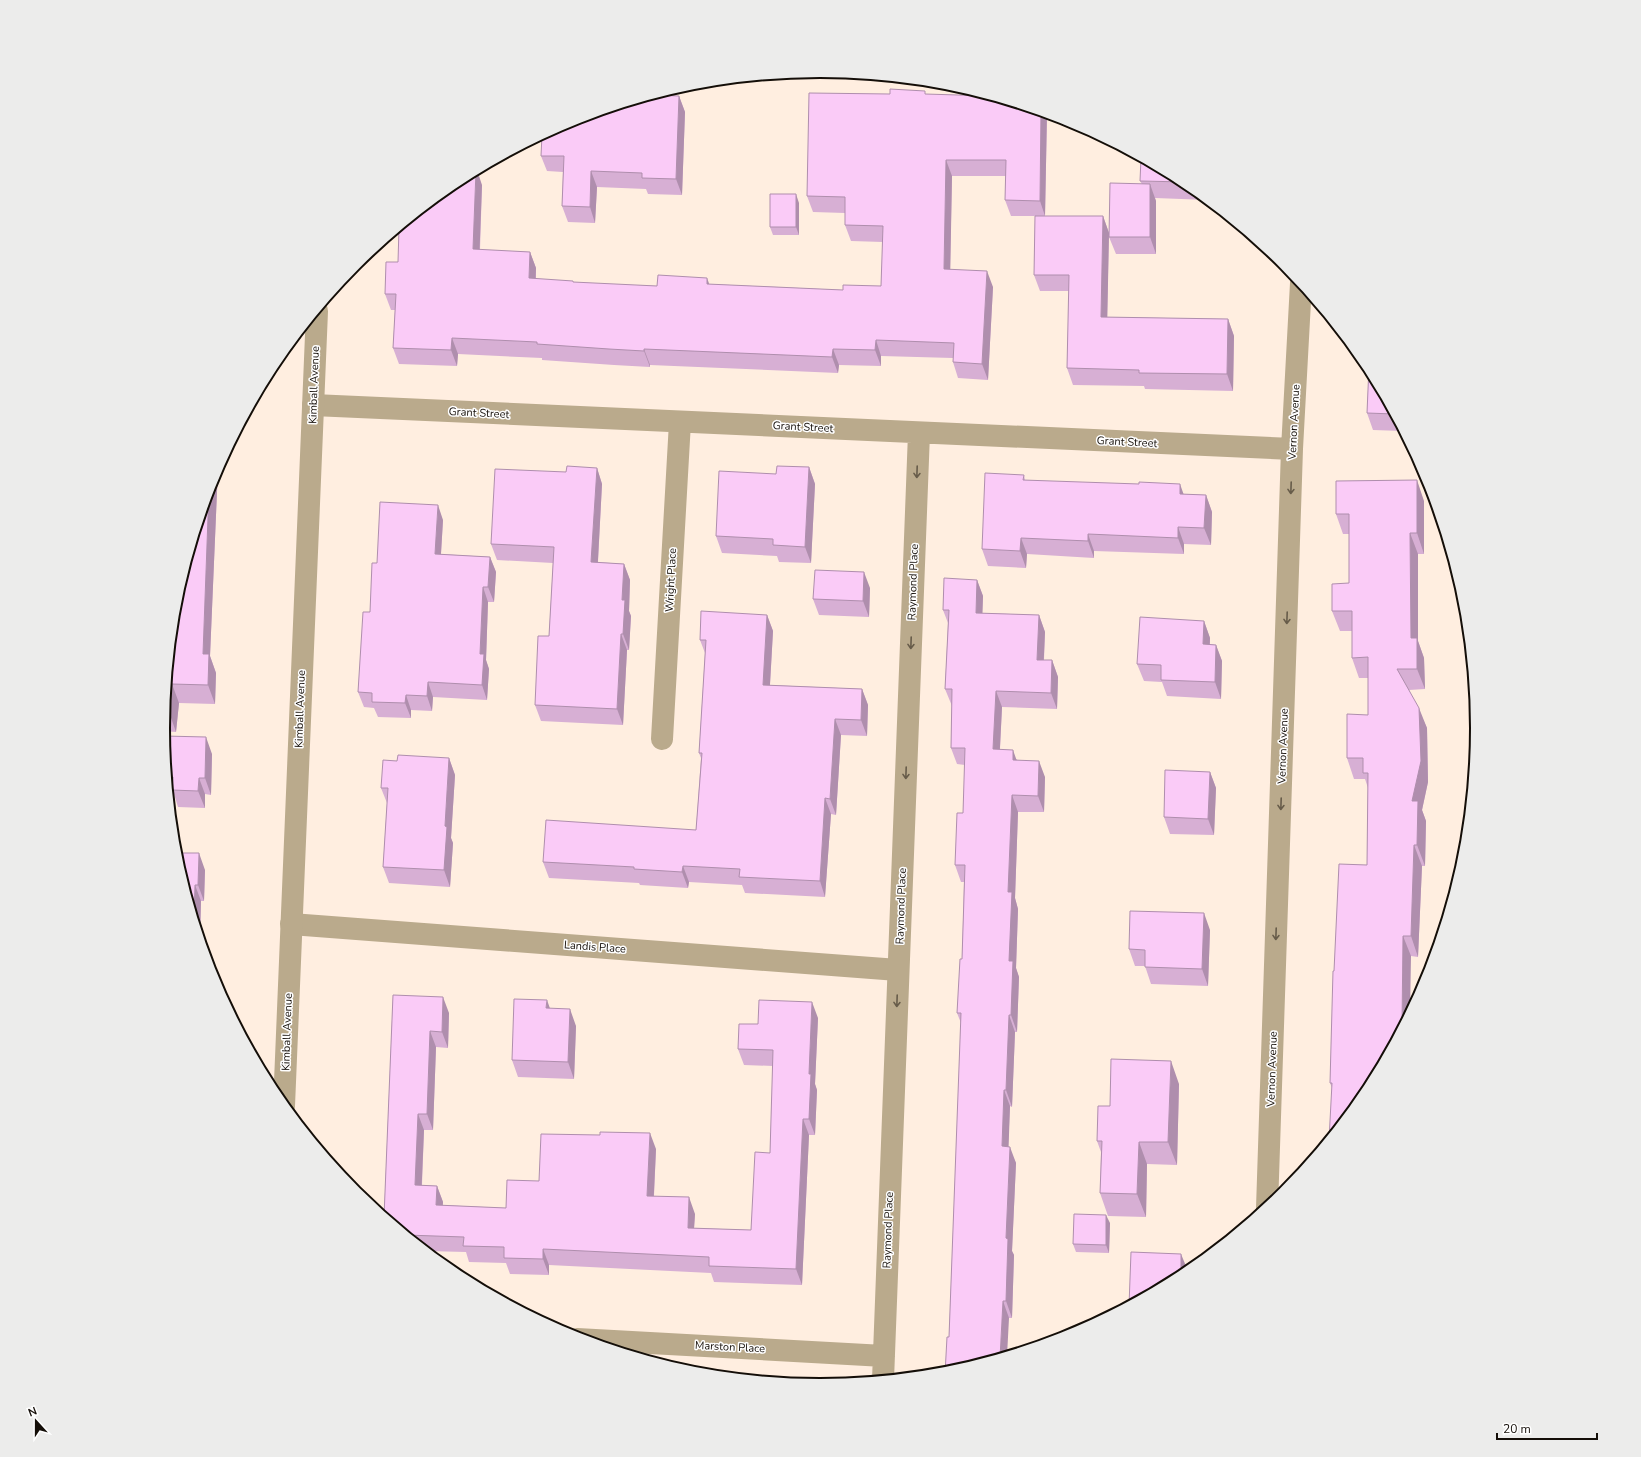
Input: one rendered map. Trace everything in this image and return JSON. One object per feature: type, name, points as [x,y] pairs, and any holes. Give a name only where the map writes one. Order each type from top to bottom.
[{"type":"street","name":"Vernon Avenue","points":[[1267,1200],[1292,449],[1301,290]]},
{"type":"street","name":"Kimball Avenue","points":[[284,1096],[317,317]]},
{"type":"street","name":"Grant Street","points":[[313,406],[1292,449]]},
{"type":"street","name":"Wright Place","points":[[662,739],[680,422]]},
{"type":"street","name":"Raymond Place","points":[[883,1376],[918,433]]},
{"type":"street","name":"Landis Place","points":[[291,924],[898,970]]},
{"type":"street","name":"Marston Place","points":[[599,1339],[884,1356]]},
{"type":"building","points":[[890,89],[925,91],[925,94],[969,95],[989,100],[1041,117],[1040,201],[1005,200],[1006,160],[946,160],[944,269],[987,271],[982,364],[953,362],[954,343],[876,340],[875,350],[833,349],[832,357],[644,349],[644,351],[537,344],[537,342],[452,338],[451,350],[393,348],[396,294],[385,294],[386,262],[398,262],[399,233],[425,212],[476,177],[473,249],[530,252],[529,278],[573,282],[657,286],[658,275],[707,278],[707,284],[843,290],[843,285],[881,286],[883,226],[845,225],[845,197],[807,196],[809,93],[890,94]]},
{"type":"building","points":[[670,96],[679,96],[676,179],[642,178],[642,173],[591,171],[590,207],[562,206],[564,156],[541,156],[542,141],[572,128],[611,113],[652,100]]},
{"type":"building","points":[[1141,162],[1172,182],[1140,181]]},
{"type":"building","points":[[1110,183],[1150,184],[1150,237],[1109,237]]},
{"type":"building","points":[[770,194],[796,194],[796,227],[770,227]]},
{"type":"building","points":[[1035,216],[1103,216],[1101,317],[1228,319],[1227,374],[1139,373],[1139,370],[1067,368],[1069,275],[1034,275]]},
{"type":"building","points":[[1368,379],[1390,414],[1367,413]]},
{"type":"building","points":[[567,466],[597,468],[591,562],[624,564],[622,600],[625,600],[623,634],[621,634],[617,709],[535,705],[538,636],[549,636],[554,547],[491,544],[495,469],[566,472]]},
{"type":"building","points":[[777,466],[809,467],[805,547],[773,545],[773,539],[716,536],[719,471],[776,474]]},
{"type":"building","points":[[985,473],[1024,475],[1023,480],[1180,484],[1180,494],[1206,495],[1204,528],[1178,527],[1178,538],[1088,534],[1088,541],[1021,538],[1020,551],[982,549]]},
{"type":"building","points":[[1417,480],[1417,533],[1410,533],[1411,638],[1417,638],[1417,669],[1397,669],[1419,708],[1421,761],[1412,801],[1418,801],[1417,845],[1414,845],[1411,936],[1403,936],[1402,1020],[1384,1054],[1361,1090],[1329,1133],[1332,1083],[1330,1083],[1333,971],[1339,864],[1367,865],[1368,773],[1363,773],[1363,758],[1347,758],[1347,714],[1368,715],[1368,657],[1352,658],[1352,611],[1332,611],[1332,584],[1349,583],[1349,514],[1336,514],[1336,481]]},
{"type":"building","points":[[380,502],[438,505],[435,554],[490,557],[488,587],[483,587],[480,654],[484,654],[482,685],[428,682],[427,696],[406,695],[405,703],[372,702],[372,693],[358,692],[363,612],[370,612],[372,563],[377,563]]},
{"type":"building","points":[[208,511],[203,654],[209,654],[208,685],[172,684],[171,695],[176,644],[182,602],[192,560]]},
{"type":"building","points":[[815,570],[864,572],[863,601],[813,599]]},
{"type":"building","points":[[944,578],[977,580],[976,613],[1039,615],[1037,660],[1052,660],[1051,693],[996,691],[993,749],[1013,750],[1013,760],[1039,761],[1038,796],[1012,795],[1008,892],[1012,892],[1009,961],[1013,961],[1006,1090],[1004,1090],[1002,1146],[1010,1147],[1006,1238],[1008,1239],[1006,1301],[1003,1301],[1000,1353],[945,1367],[947,1337],[949,1337],[961,1013],[957,1013],[960,959],[962,959],[965,865],[955,865],[957,813],[963,813],[965,748],[951,748],[952,689],[945,689],[949,610],[943,610]]},
{"type":"building","points":[[701,611],[767,615],[763,685],[862,689],[861,720],[835,719],[830,799],[825,798],[820,881],[739,877],[740,869],[683,866],[682,872],[634,869],[634,867],[543,862],[546,820],[696,830],[702,753],[699,753],[706,640],[700,640]]},
{"type":"building","points":[[1140,617],[1204,621],[1203,644],[1216,645],[1215,682],[1161,680],[1161,665],[1137,664]]},
{"type":"building","points":[[170,736],[206,737],[205,778],[199,778],[198,791],[173,790],[173,777],[172,777],[171,771]]},
{"type":"building","points":[[398,755],[449,758],[444,870],[383,867],[388,788],[381,788],[383,760],[397,761]]},
{"type":"building","points":[[1165,770],[1210,772],[1208,819],[1164,817]]},
{"type":"building","points":[[182,853],[199,853],[198,885],[195,885],[194,905]]},
{"type":"building","points":[[1130,911],[1204,913],[1202,969],[1145,967],[1145,950],[1129,949]]},
{"type":"building","points":[[393,995],[443,997],[442,1032],[430,1031],[427,1114],[418,1114],[415,1185],[437,1186],[436,1205],[506,1208],[507,1180],[539,1181],[541,1134],[600,1135],[600,1132],[650,1133],[647,1196],[689,1197],[688,1228],[751,1230],[755,1152],[770,1153],[773,1050],[738,1049],[739,1024],[758,1024],[759,1000],[812,1002],[809,1119],[803,1119],[796,1269],[709,1266],[709,1257],[543,1249],[543,1259],[504,1258],[504,1247],[463,1246],[464,1237],[413,1235],[384,1211]]},
{"type":"building","points":[[514,999],[547,1000],[546,1008],[570,1009],[568,1062],[512,1060]]},
{"type":"building","points":[[1111,1059],[1171,1061],[1168,1142],[1139,1142],[1137,1194],[1100,1193],[1102,1141],[1097,1141],[1098,1106],[1110,1106]]},
{"type":"building","points":[[1074,1214],[1106,1215],[1106,1245],[1073,1244]]},
{"type":"building","points":[[1131,1252],[1181,1254],[1181,1270],[1129,1301]]}]
